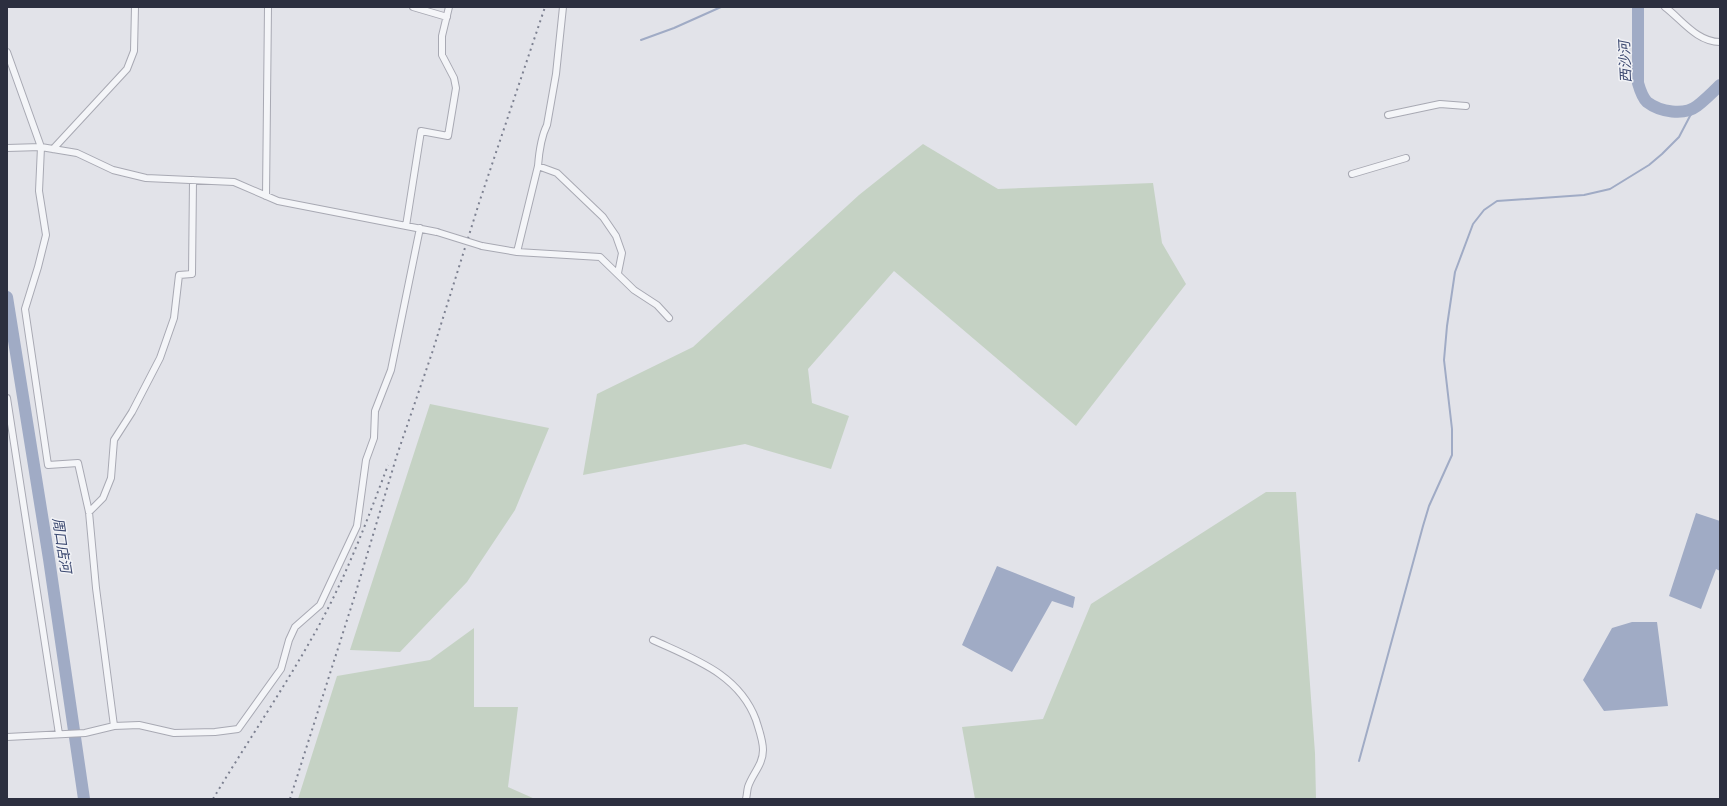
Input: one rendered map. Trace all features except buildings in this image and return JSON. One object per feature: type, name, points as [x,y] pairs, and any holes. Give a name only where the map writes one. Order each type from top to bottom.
[{"type":"street","points":[[53,149],[127,70],[134,51],[135,7]]},
{"type":"street","points":[[266,196],[268,7]]},
{"type":"street","points":[[413,7],[447,17]]},
{"type":"street","points":[[406,226],[421,131],[448,136],[456,88],[454,78],[442,55],[442,36],[449,7]]},
{"type":"street","points":[[517,252],[538,166],[556,74],[563,7]]},
{"type":"street","points":[[1665,7],[1698,36],[1708,41],[1720,42]]},
{"type":"street","points":[[7,52],[41,147],[38,191],[46,235],[25,309],[48,464],[78,463],[89,512],[96,588],[114,726]]},
{"type":"street","points":[[1388,116],[1440,104],[1466,106]]},
{"type":"street","points":[[10,148],[41,147],[77,153],[113,170],[146,178],[234,182],[278,201],[420,228],[482,246],[517,252],[600,257],[634,290],[657,305],[669,318]]},
{"type":"street","points":[[1352,174],[1406,158]]},
{"type":"street","points":[[538,166],[557,173],[603,217],[616,236],[622,253],[618,273]]},
{"type":"street","points":[[89,512],[103,498],[111,478],[114,440],[132,412],[160,358],[174,318],[179,276],[192,274],[193,180]]},
{"type":"street","points":[[7,737],[85,733],[114,726],[140,725],[174,733],[215,732],[238,729],[281,669],[289,640],[295,627],[320,605],[357,526],[366,460],[374,438],[375,411],[391,370],[420,228]]},
{"type":"street","points":[[7,398],[61,734]]},
{"type":"street","points":[[652,640],[699,662],[725,677],[740,692],[750,707],[761,735],[763,750],[761,763],[748,786],[746,799]]},
{"type":"green space","points":[[923,144],[998,189],[1153,183],[1162,243],[1186,284],[1076,426],[894,271],[808,369],[812,403],[849,416],[831,469],[745,444],[583,475],[597,394],[693,347],[859,195]]},
{"type":"green space","points":[[430,404],[549,428],[515,510],[467,582],[400,652],[350,650]]},
{"type":"green space","points":[[1266,492],[1296,492],[1315,753],[1316,799],[975,799],[962,727],[1043,719],[1091,604]]},
{"type":"green space","points":[[474,628],[474,707],[518,707],[508,787],[535,799],[298,799],[337,676],[430,660]]},
{"type":"water","points":[[1696,513],[1720,521],[1720,571],[1716,569],[1701,609],[1669,596]]},
{"type":"water","points":[[997,566],[1075,597],[1073,608],[1052,601],[1012,672],[962,645]]},
{"type":"water","points":[[1632,622],[1657,622],[1668,706],[1604,711],[1583,680],[1612,628]]},
{"type":"waterway","name":"西沙河","points":[[641,40],[674,28],[721,7]]},
{"type":"waterway","name":"西沙河","points":[[1638,7],[1638,83],[1642,96],[1647,102],[1658,108],[1672,112],[1686,111],[1697,106],[1720,85]]},
{"type":"waterway","points":[[1359,761],[1429,506],[1452,455],[1452,429],[1444,360],[1447,326],[1455,272],[1473,224],[1484,210],[1497,201],[1584,195],[1610,189],[1649,165],[1662,154],[1679,137],[1697,106]]},
{"type":"waterway","name":"周口店河","points":[[7,297],[49,559],[84,799]]},
{"type":"railway","points":[[290,799],[355,595],[397,455],[432,353],[480,200],[545,7]]},
{"type":"railway","points":[[213,799],[292,672],[328,609],[356,548],[388,465]]}]
